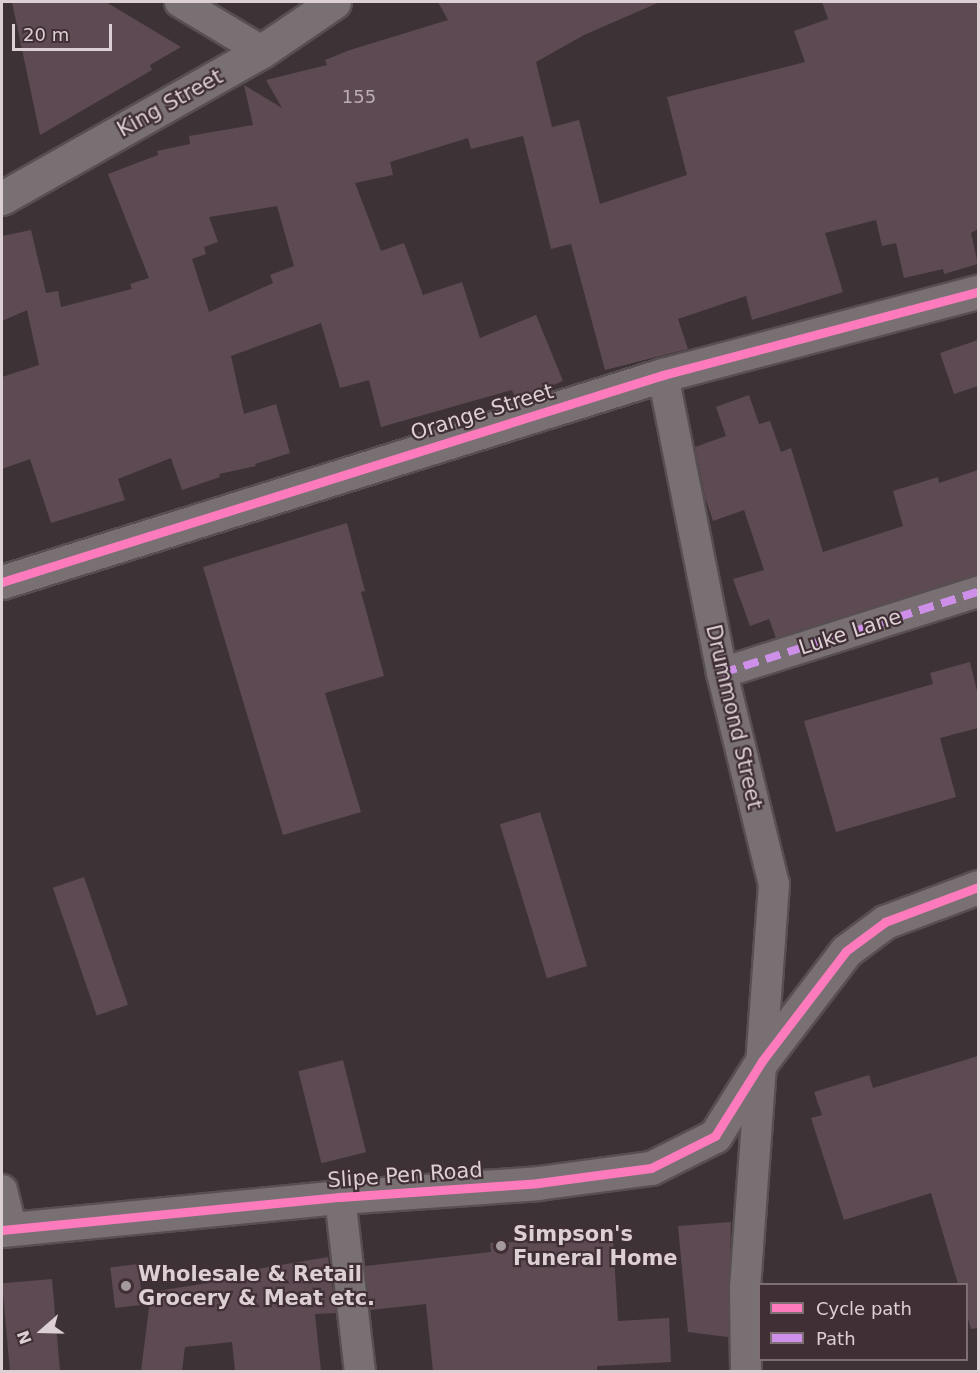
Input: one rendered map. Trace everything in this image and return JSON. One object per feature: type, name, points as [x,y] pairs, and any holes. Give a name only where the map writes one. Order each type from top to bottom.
[{"type":"street","points":[[180,2],[262,51]]},
{"type":"street","name":"King Street","points":[[2,198],[262,51],[334,2]]},
{"type":"street","name":"Orange Street","points":[[2,582],[663,375],[978,292]]},
{"type":"street","name":"Drummond Street","points":[[663,375],[722,673],[774,884],[746,1287],[746,1371]]},
{"type":"street","name":"Luke Lane","points":[[722,673],[978,592]]},
{"type":"street","points":[[762,1061],[846,951],[885,922],[974,888]]},
{"type":"street","name":"Slipe Pen Road","points":[[7,1230],[340,1197],[537,1183],[651,1168],[715,1136],[762,1061]]},
{"type":"street","points":[[2,1190],[7,1230]]},
{"type":"street","points":[[340,1197],[360,1371]]},
{"type":"building","points":[[12,2],[106,2],[181,47],[150,65],[152,70],[40,135]]},
{"type":"building","points":[[438,2],[660,2],[584,35],[536,62],[552,127],[579,120],[600,204],[687,175],[667,97],[805,62],[794,31],[828,19],[822,2],[978,2],[978,229],[971,233],[978,264],[944,274],[943,269],[904,278],[896,243],[882,246],[876,220],[825,233],[843,292],[752,320],[746,296],[678,319],[688,349],[605,370],[571,244],[551,249],[523,136],[471,149],[468,138],[390,162],[393,175],[355,183],[381,251],[404,243],[423,295],[462,282],[480,338],[536,315],[563,381],[516,400],[512,390],[381,427],[369,380],[340,388],[321,323],[231,356],[244,414],[276,404],[290,453],[255,464],[256,466],[219,474],[220,477],[182,490],[171,458],[118,479],[125,500],[51,523],[30,459],[2,469],[2,377],[39,365],[27,310],[2,321],[2,236],[31,230],[46,293],[58,291],[61,307],[132,289],[130,284],[149,278],[108,174],[158,155],[157,151],[190,144],[189,136],[253,125],[244,85],[282,108],[266,80],[327,65],[325,60],[350,50],[448,20]],"holes":[[[277,206],[294,266],[270,275],[273,283],[209,312],[192,259],[206,254],[204,247],[218,242],[209,217]]]},
{"type":"building","points":[[978,340],[978,386],[954,394],[940,353]]},
{"type":"building","points":[[749,395],[759,424],[770,421],[781,452],[791,448],[823,552],[903,526],[893,491],[938,477],[939,483],[978,470],[978,574],[776,638],[769,619],[750,626],[733,579],[764,570],[744,510],[713,521],[705,497],[695,447],[726,436],[716,407]]},
{"type":"building","points":[[347,523],[365,591],[361,592],[384,676],[325,693],[361,812],[283,835],[203,567]]},
{"type":"building","points":[[970,662],[978,695],[978,728],[940,738],[956,797],[836,832],[804,721],[933,684],[930,673]]},
{"type":"building","points":[[540,812],[587,966],[547,978],[500,824]]},
{"type":"building","points":[[84,877],[128,1005],[97,1015],[53,888]]},
{"type":"building","points":[[978,1056],[978,1328],[971,1329],[968,1319],[968,1283],[958,1283],[931,1193],[844,1220],[811,1118],[822,1115],[814,1092],[869,1075],[873,1088]]},
{"type":"building","points":[[343,1060],[366,1152],[321,1163],[298,1071]]},
{"type":"building","points":[[731,1222],[728,1337],[688,1332],[678,1226]]},
{"type":"building","points":[[613,1238],[618,1321],[669,1318],[671,1362],[597,1366],[597,1371],[433,1371],[426,1304],[370,1310],[365,1266],[491,1252],[490,1243]]},
{"type":"building","points":[[328,1257],[336,1313],[315,1314],[321,1371],[235,1371],[232,1342],[185,1347],[182,1371],[141,1371],[151,1292],[252,1276],[251,1270]]},
{"type":"building","name":"Wholesale & Retail Grocery & Meat etc.","points":[[138,1264],[143,1305],[115,1308],[110,1267]]},
{"type":"building","points":[[52,1279],[60,1371],[10,1372],[2,1283]]},
{"type":"marked path","points":[[722,673],[978,592]]},
{"type":"cycle path","points":[[2,582],[663,375],[978,292]]},
{"type":"cycle path","points":[[2,1230],[340,1197],[538,1183],[651,1168],[715,1136],[762,1061],[846,951],[885,922],[978,887]]},
{"type":"place","name":"Simpson's Funeral Home","points":[[501,1246]]},
{"type":"place","name":"Wholesale & Retail Grocery & Meat etc.","points":[[126,1286]]}]
